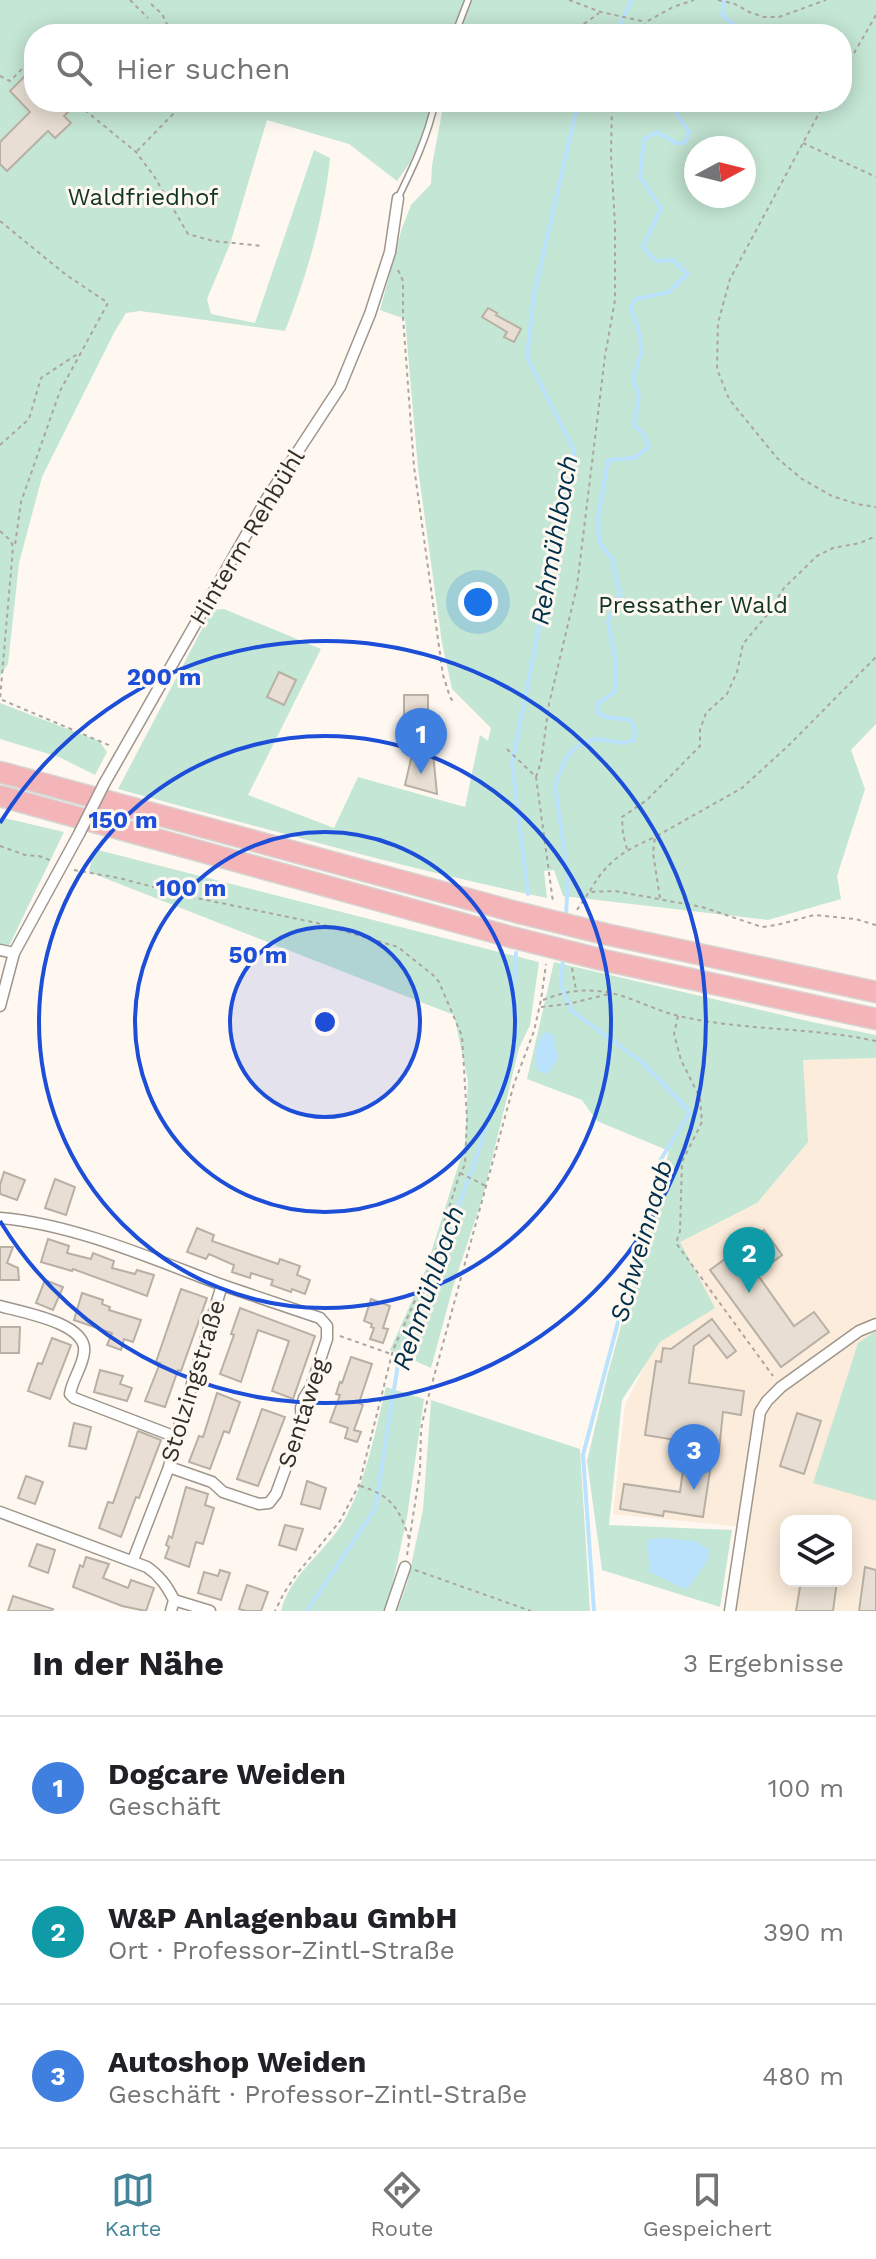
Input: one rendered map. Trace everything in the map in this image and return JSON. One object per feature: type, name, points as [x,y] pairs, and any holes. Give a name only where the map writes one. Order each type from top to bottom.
[{"type":"highway","points":[[0,772],[516,912],[876,992]]},
{"type":"highway","points":[[0,796],[511,937],[876,1019]]},
{"type":"street","name":"Hinterm Rehbühl","points":[[0,1006],[14,953],[104,784],[266,500],[340,387],[370,314],[390,252],[398,198]]},
{"type":"street","points":[[0,950],[14,953]]},
{"type":"street","name":"Stolzingstraße","points":[[0,1218],[29,1221],[110,1244],[222,1285],[169,1467],[133,1560]]},
{"type":"street","name":"Sentaweg","points":[[169,1467],[212,1482],[223,1492],[259,1504],[269,1503],[276,1494],[302,1423],[301,1408],[311,1387],[327,1326],[320,1318],[222,1285]]},
{"type":"street","points":[[0,1306],[39,1316],[75,1331],[82,1338],[85,1351],[70,1394],[74,1398],[176,1437]]},
{"type":"street","points":[[730,1611],[759,1418],[767,1401],[781,1387],[859,1331],[876,1324]]},
{"type":"street","points":[[0,1512],[133,1560],[159,1575],[173,1606],[210,1611]]},
{"type":"street","points":[[390,1611],[405,1567]]},
{"type":"lane","points":[[459,24],[468,0]]},
{"type":"lane","name":"Hinterm Rehbühl","points":[[398,198],[416,161],[433,112]]},
{"type":"path","points":[[130,0],[148,18]]},
{"type":"path","points":[[569,0],[601,12],[646,22],[694,0]]},
{"type":"path","points":[[718,0],[764,17],[779,17],[826,0]]},
{"type":"path","points":[[151,4],[167,24]]},
{"type":"path","points":[[583,24],[601,12]]},
{"type":"path","points":[[852,57],[876,15]]},
{"type":"path","points":[[0,76],[10,81],[24,67]]},
{"type":"path","points":[[87,112],[136,152],[188,234],[213,241],[263,246]]},
{"type":"path","points":[[136,152],[175,112]]},
{"type":"path","points":[[507,749],[536,777],[549,704],[577,586],[605,356],[615,300],[612,112]]},
{"type":"path","points":[[819,112],[730,279],[718,323],[717,369],[729,399],[777,458],[802,479],[832,496],[876,507]]},
{"type":"path","points":[[802,142],[876,177]]},
{"type":"path","points":[[0,221],[65,274],[108,303],[60,391],[21,502],[13,547],[0,699],[122,752]]},
{"type":"path","points":[[390,252],[403,281],[414,467],[443,675],[454,703]]},
{"type":"path","points":[[0,445],[29,419],[41,378],[81,352]]},
{"type":"path","points":[[0,531],[13,547]]},
{"type":"path","points":[[627,849],[622,817],[647,800],[700,746],[700,730],[706,713],[727,694],[737,672],[743,644],[784,588],[817,556],[833,548],[860,543],[876,536]]},
{"type":"path","points":[[577,908],[599,875],[627,849],[655,837],[742,788],[876,657]]},
{"type":"path","points":[[655,837],[653,853],[660,899]]},
{"type":"path","points":[[0,846],[62,866],[317,923],[398,947],[439,982],[462,1036],[467,1118],[465,1165],[430,1267],[392,1354],[359,1485],[340,1521],[296,1575],[275,1611]]},
{"type":"path","points":[[589,892],[615,891],[702,907],[762,927],[814,915],[855,919],[876,925]]},
{"type":"path","points":[[541,1000],[568,992],[600,991],[678,1016],[876,1041]]},
{"type":"path","points":[[539,1007],[611,993]]},
{"type":"path","points":[[678,1016],[674,1034],[681,1060],[700,1098],[702,1122],[682,1162],[680,1231],[676,1243],[781,1387]]},
{"type":"path","points":[[500,1141],[427,1402],[405,1567],[531,1611]]},
{"type":"path","points":[[460,1173],[487,1186]]},
{"type":"path","points":[[327,1334],[392,1354]]},
{"type":"path","points":[[359,1485],[383,1494],[392,1502],[409,1541]]},
{"type":"shaded area","points":[[876,1058],[876,1611],[735,1611],[743,1527],[613,1514],[625,1405],[658,1340],[680,1242],[757,1203],[803,1060]]},
{"type":"green space","points":[[0,0],[876,0],[876,724],[851,750],[865,789],[837,876],[841,899],[768,920],[563,896],[554,870],[544,871],[547,898],[385,860],[118,789],[212,610],[224,609],[321,649],[248,795],[334,828],[358,777],[465,807],[480,735],[488,741],[491,728],[452,689],[442,643],[418,468],[405,319],[380,310],[411,205],[431,184],[442,112],[852,112],[852,24],[24,24],[24,112],[434,112],[409,164],[397,181],[349,144],[267,120],[230,244],[207,299],[211,314],[255,323],[314,150],[330,158],[324,202],[314,246],[285,331],[140,311],[126,313],[42,477],[19,563],[8,664],[0,676]]},
{"type":"green space","points":[[0,703],[99,741],[107,752],[95,775],[59,757],[0,739]]},
{"type":"green space","points":[[0,817],[64,832],[8,948],[0,945]]},
{"type":"green space","points":[[94,849],[539,962],[530,1025],[519,1048],[483,1196],[431,1368],[390,1350],[426,1269],[465,1144],[468,1081],[454,1015],[89,872]]},
{"type":"green space","points":[[554,962],[876,1035],[876,1058],[803,1060],[808,1142],[757,1203],[680,1242],[715,1308],[660,1342],[622,1400],[609,1525],[732,1530],[720,1607],[602,1570],[587,1461],[669,1151],[597,1121],[582,1100],[527,1079]]},
{"type":"green space","points":[[876,1331],[876,1501],[813,1483],[858,1343]]},
{"type":"green space","points":[[386,1387],[424,1399],[407,1517],[385,1611],[281,1611],[300,1574],[337,1531],[353,1503],[370,1454]]},
{"type":"green space","points":[[431,1400],[580,1449],[590,1611],[397,1611],[407,1584],[423,1510]]},
{"type":"water","points":[[545,1032],[553,1034],[558,1058],[551,1070],[544,1074],[537,1070],[536,1054],[539,1040]]},
{"type":"water","points":[[647,1540],[695,1541],[709,1550],[708,1560],[688,1588],[650,1572]]},
{"type":"building","points":[[24,77],[24,106],[10,91]]},
{"type":"building","points":[[30,112],[68,112],[64,116],[71,123],[55,138],[48,131],[7,171],[0,164],[0,142]]},
{"type":"building","points":[[488,308],[521,329],[514,342],[504,337],[507,332],[482,317]]},
{"type":"building","points":[[279,672],[296,680],[284,705],[267,697]]},
{"type":"building","points":[[404,695],[428,695],[428,717],[404,716]]},
{"type":"building","points":[[413,750],[433,753],[437,794],[405,785]]},
{"type":"building","points":[[4,1172],[25,1180],[17,1200],[0,1194]]},
{"type":"building","points":[[55,1179],[75,1187],[66,1215],[45,1208]]},
{"type":"building","points":[[197,1228],[214,1235],[212,1241],[278,1264],[280,1259],[300,1266],[297,1275],[310,1280],[305,1294],[271,1285],[273,1280],[251,1273],[250,1278],[232,1272],[234,1265],[209,1254],[206,1259],[187,1252]]},
{"type":"building","points":[[764,1230],[782,1255],[757,1274],[794,1326],[814,1312],[829,1332],[781,1367],[710,1270]]},
{"type":"building","points":[[48,1239],[69,1246],[67,1253],[91,1259],[93,1253],[114,1261],[112,1268],[154,1275],[147,1296],[73,1269],[41,1262]]},
{"type":"building","points":[[0,1247],[13,1247],[7,1263],[18,1268],[19,1280],[0,1280]]},
{"type":"building","points":[[45,1280],[63,1287],[53,1310],[36,1303]]},
{"type":"building","points":[[181,1289],[207,1298],[165,1407],[145,1401],[160,1363],[156,1362]]},
{"type":"building","points":[[82,1293],[103,1300],[102,1304],[110,1307],[109,1310],[141,1320],[133,1342],[124,1339],[121,1350],[107,1345],[112,1333],[74,1320]]},
{"type":"building","points":[[371,1299],[390,1306],[383,1328],[388,1329],[383,1343],[370,1339],[374,1328],[364,1321]]},
{"type":"building","points":[[240,1308],[315,1336],[293,1399],[272,1391],[289,1341],[258,1330],[241,1382],[220,1374]]},
{"type":"building","points":[[712,1319],[736,1351],[727,1358],[709,1335],[694,1346],[689,1383],[744,1391],[741,1415],[723,1412],[719,1451],[713,1451],[703,1517],[664,1511],[663,1516],[620,1509],[624,1484],[680,1492],[686,1448],[676,1446],[676,1440],[645,1435],[656,1361],[661,1362],[663,1348],[671,1349]]},
{"type":"building","points":[[0,1327],[20,1327],[19,1353],[0,1353]]},
{"type":"building","points":[[52,1338],[71,1345],[50,1399],[28,1391],[38,1363],[42,1364]]},
{"type":"building","points":[[351,1357],[372,1364],[359,1403],[363,1405],[354,1430],[361,1432],[357,1442],[345,1438],[348,1428],[330,1422],[340,1395],[336,1394]]},
{"type":"building","points":[[100,1370],[123,1376],[120,1384],[132,1388],[127,1401],[94,1392]]},
{"type":"building","points":[[217,1393],[240,1402],[229,1433],[224,1431],[210,1469],[189,1462],[199,1436],[203,1437]]},
{"type":"building","points":[[262,1409],[285,1417],[258,1486],[237,1479]]},
{"type":"building","points":[[797,1413],[821,1421],[804,1474],[780,1466]]},
{"type":"building","points":[[74,1423],[91,1427],[86,1449],[69,1446]]},
{"type":"building","points":[[138,1431],[161,1440],[121,1537],[99,1528],[108,1502],[113,1503]]},
{"type":"building","points":[[26,1476],[43,1482],[35,1504],[18,1498]]},
{"type":"building","points":[[307,1481],[326,1488],[320,1509],[301,1504]]},
{"type":"building","points":[[186,1487],[208,1494],[205,1505],[214,1508],[203,1544],[196,1542],[189,1567],[165,1558],[169,1547],[166,1545],[169,1536],[172,1538]]},
{"type":"building","points":[[285,1525],[303,1529],[296,1550],[279,1545]]},
{"type":"building","points":[[37,1544],[55,1550],[48,1573],[29,1566]]},
{"type":"building","points":[[86,1557],[109,1564],[103,1578],[128,1588],[131,1580],[154,1588],[146,1611],[122,1606],[73,1587]]},
{"type":"building","points":[[865,1567],[876,1570],[876,1611],[859,1611]]},
{"type":"building","points":[[220,1570],[230,1573],[221,1600],[198,1593],[204,1572],[218,1576]]},
{"type":"building","points":[[247,1585],[268,1592],[261,1611],[239,1609]]},
{"type":"building","points":[[800,1587],[836,1587],[833,1611],[796,1611]]},
{"type":"building","points":[[13,1596],[53,1609],[8,1611]]},
{"type":"waterway","name":"Rehmühlbach","points":[[620,24],[632,0]]},
{"type":"waterway","name":"Schweinnaab","points":[[725,0],[722,14],[733,24]]},
{"type":"waterway","name":"Rehmühlbach","points":[[528,894],[512,764],[574,450],[527,357],[534,295],[577,112]]},
{"type":"waterway","name":"Schweinnaab","points":[[566,916],[568,878],[555,785],[566,758],[576,747],[594,739],[624,743],[634,740],[635,728],[630,720],[605,717],[597,712],[597,704],[615,692],[615,660],[608,621],[620,595],[612,559],[599,541],[598,519],[608,460],[634,458],[649,447],[644,434],[634,425],[639,396],[633,379],[641,353],[640,335],[631,307],[636,299],[669,292],[687,274],[673,260],[656,261],[643,247],[661,208],[640,177],[644,139],[657,132],[676,143],[685,143],[689,132],[675,112]]},
{"type":"waterway","name":"Rehmühlbach","points":[[307,1611],[375,1509],[399,1358],[507,1075],[516,1034],[513,1002],[516,953]]},
{"type":"waterway","name":"Schweinnaab","points":[[563,957],[561,985],[572,1011],[643,1063],[690,1112],[661,1159],[583,1455],[594,1611]]},
{"type":"place","name":"Dogcare Weiden","points":[[421,774]]},
{"type":"place","name":"W&P Anlagenbau GmbH","points":[[749,1293]]},
{"type":"place","name":"Autoshop Weiden","points":[[694,1490]]},
{"type":"park label","name":"Waldfriedhof","points":[[143,197]]},
{"type":"park label","name":"Pressather Wald","points":[[693,605]]}]
